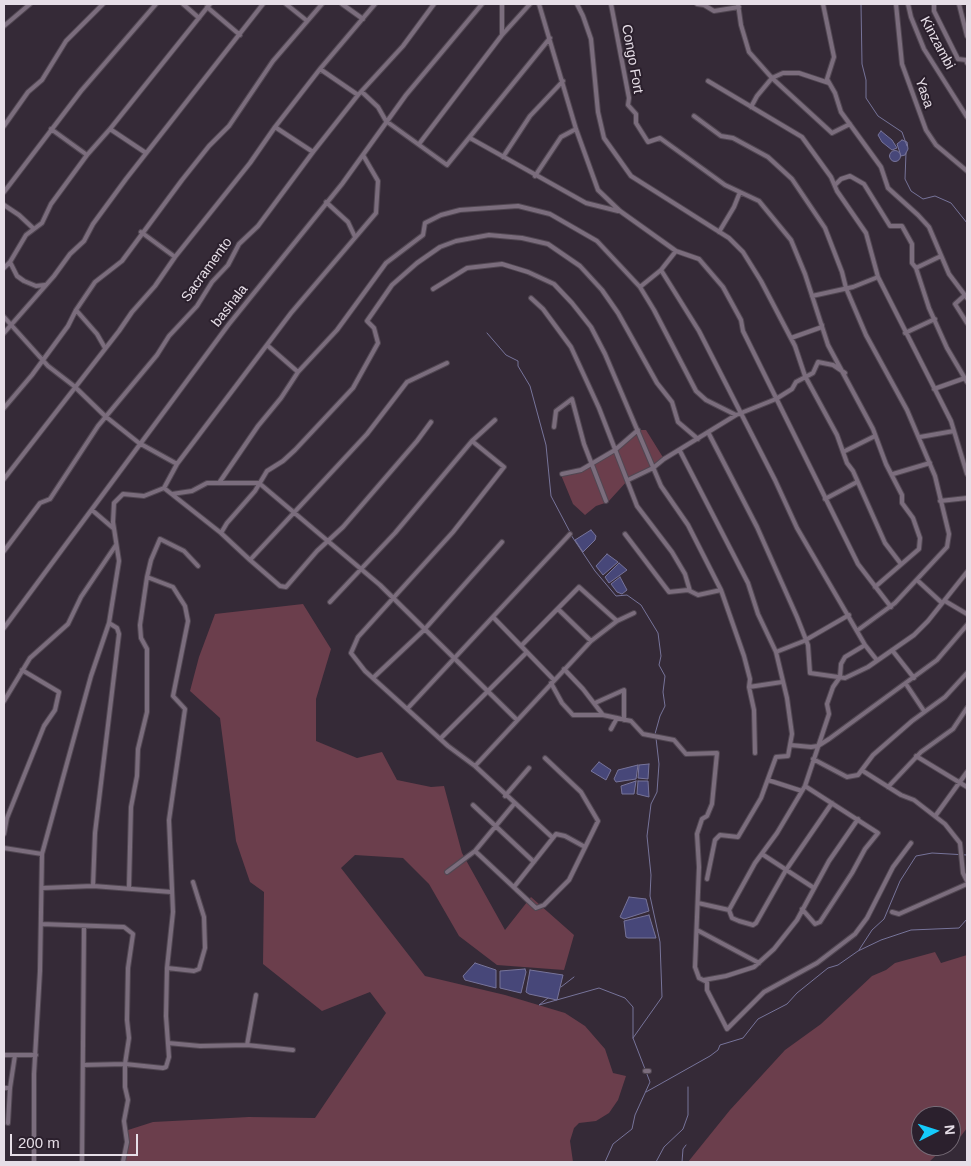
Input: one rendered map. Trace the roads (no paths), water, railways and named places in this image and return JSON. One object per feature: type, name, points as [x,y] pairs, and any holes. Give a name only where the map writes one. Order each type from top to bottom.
[{"type":"street","points":[[4,26],[30,4]]},
{"type":"street","points":[[4,126],[28,92],[42,80],[49,65],[66,41],[103,4]]},
{"type":"street","points":[[4,192],[51,129],[156,4]]},
{"type":"street","points":[[183,4],[199,18]]},
{"type":"street","points":[[4,333],[77,246],[84,241],[93,224],[146,153],[264,4]]},
{"type":"street","points":[[286,4],[306,20]]},
{"type":"street","points":[[4,408],[68,326],[76,310],[99,277],[122,261],[141,232],[209,146],[229,126],[273,61],[306,20],[322,4]]},
{"type":"street","points":[[342,4],[363,19]]},
{"type":"street","points":[[4,479],[74,386],[132,312],[155,286],[175,256],[250,163],[320,69],[376,4]]},
{"type":"street","name":"Sacramento","points":[[4,552],[40,503],[50,499],[68,469],[105,416],[157,355],[168,336],[197,306],[211,283],[228,264],[239,244],[264,219],[313,152],[360,94],[403,46],[434,4]]},
{"type":"street","name":"bashala","points":[[4,628],[92,510],[139,443],[363,155],[386,121],[443,48],[482,4]]},
{"type":"street","points":[[502,4],[502,35]]},
{"type":"street","points":[[419,144],[502,35],[530,4]]},
{"type":"street","points":[[539,4],[576,128],[598,190],[620,211],[676,251],[698,259],[724,288],[741,320],[743,331],[776,399],[858,564],[891,607]]},
{"type":"street","points":[[577,4],[584,16],[591,39],[598,112],[604,138],[632,176],[734,241],[743,252],[761,281],[791,338],[805,376],[822,403],[885,543],[901,564]]},
{"type":"street","name":"Congo Fort","points":[[611,4],[629,107],[636,114],[636,123],[649,143],[660,138],[725,185],[740,192]]},
{"type":"street","points":[[697,4],[704,5],[712,11],[739,6],[741,25],[749,52],[772,78],[832,133],[850,124]]},
{"type":"street","points":[[823,4],[834,57],[828,75],[828,83],[835,93],[842,112],[881,168],[888,188],[918,215],[929,228],[949,274],[966,297],[955,304],[967,323]]},
{"type":"street","name":"Yasa","points":[[896,4],[902,64],[926,130],[936,145],[967,171]]},
{"type":"street","name":"Kinzambi","points":[[908,4],[911,18],[924,49],[967,118]]},
{"type":"street","points":[[934,4],[934,11],[958,59],[966,60],[967,63]]},
{"type":"street","points":[[959,4],[967,36]]},
{"type":"street","points":[[4,268],[10,262],[26,235],[42,223],[51,204],[87,155],[110,130],[208,6],[240,35]]},
{"type":"street","points":[[320,69],[378,107],[386,121],[447,164],[550,38]]},
{"type":"street","points":[[751,107],[758,94],[772,78],[783,73],[799,73],[828,83]]},
{"type":"street","points":[[502,157],[530,116],[563,81]]},
{"type":"street","points":[[708,81],[802,137],[835,185],[866,233],[878,277],[951,420],[967,474]]},
{"type":"street","points":[[694,116],[722,136],[733,138],[768,157],[792,178],[825,228],[842,272],[846,288],[870,344],[920,437],[930,463],[949,541],[942,553],[891,607],[858,630]]},
{"type":"street","points":[[275,127],[313,152]]},
{"type":"street","points":[[535,176],[561,137],[576,128]]},
{"type":"street","points":[[51,129],[87,155]]},
{"type":"street","points":[[110,130],[146,153]]},
{"type":"street","points":[[470,138],[586,203],[620,211]]},
{"type":"street","points":[[34,1162],[34,1074],[43,888],[42,854],[91,676],[108,623],[119,561],[113,528],[114,503],[118,498],[126,494],[144,496],[164,488],[177,464],[267,345],[313,286],[377,211],[378,181],[363,155]]},
{"type":"street","points":[[835,185],[846,176],[850,176],[864,184],[890,226],[902,226],[908,235],[912,244],[912,263],[916,268],[947,348],[966,380],[934,389]]},
{"type":"street","points":[[719,232],[734,207],[740,192],[759,201],[788,235],[806,274],[828,344],[845,373],[886,464],[893,474],[902,495],[902,503],[913,518],[920,542],[919,549],[875,587]]},
{"type":"street","points":[[326,202],[348,222],[355,237]]},
{"type":"street","points":[[4,205],[19,215],[34,230]]},
{"type":"street","points":[[219,482],[244,444],[282,398],[298,372],[336,330],[386,263],[423,235],[425,223],[441,215],[500,206],[518,206],[547,212],[597,241],[640,288],[654,310],[696,391],[705,399],[738,414]]},
{"type":"street","points":[[141,232],[175,256]]},
{"type":"street","points":[[221,533],[267,471],[279,464],[295,450],[352,388],[378,345],[374,328],[367,321],[392,285],[417,263],[440,247],[456,241],[489,235],[522,238],[548,244],[586,272],[602,290],[628,328],[658,383],[672,402],[678,422],[698,439]]},
{"type":"street","points":[[640,288],[661,270],[676,251]]},
{"type":"street","points":[[916,268],[941,256]]},
{"type":"street","points":[[10,262],[17,276],[24,281],[36,286],[45,285]]},
{"type":"street","points":[[433,289],[467,268],[498,264],[528,272],[554,284],[572,302],[598,339],[661,486],[688,525],[721,590],[750,679],[749,687],[754,710],[755,753]]},
{"type":"street","points":[[661,270],[699,331],[738,414],[776,480],[796,528],[858,630],[865,645],[876,660]]},
{"type":"street","points":[[812,296],[846,288],[878,277]]},
{"type":"street","points":[[531,298],[543,309],[572,347],[616,450],[637,506],[672,552],[685,574],[690,591],[694,595],[721,590]]},
{"type":"street","points":[[76,310],[98,334],[105,348]]},
{"type":"street","points":[[4,317],[43,360],[105,416],[139,443],[177,464]]},
{"type":"street","points":[[905,333],[935,319]]},
{"type":"street","points":[[791,338],[822,327],[822,322]]},
{"type":"street","points":[[267,345],[298,372]]},
{"type":"street","points":[[628,480],[653,468],[738,414],[776,399],[792,389],[796,382],[813,373],[820,362],[833,365],[845,373]]},
{"type":"street","points":[[250,560],[295,514],[367,434],[407,382],[447,363]]},
{"type":"street","points":[[554,427],[556,411],[571,399],[584,444],[593,463],[606,501]]},
{"type":"street","points":[[330,602],[395,533],[472,441],[495,420]]},
{"type":"street","points":[[164,488],[221,533],[284,588],[317,551],[329,542],[418,441],[431,422]]},
{"type":"street","points":[[562,474],[581,470],[616,450],[638,430]]},
{"type":"street","points":[[920,437],[954,431]]},
{"type":"street","points":[[708,432],[757,527],[806,640],[810,673],[849,677],[868,667],[914,635],[944,602],[967,572]]},
{"type":"street","points":[[843,452],[875,436]]},
{"type":"street","points":[[472,441],[504,467],[453,532],[358,637],[351,653],[357,662],[374,678],[475,766],[505,796],[553,838]]},
{"type":"street","points":[[680,451],[748,583],[758,614],[776,652],[787,698],[792,734],[788,756],[776,757],[761,798],[738,837],[720,835],[716,840],[707,879]]},
{"type":"street","points":[[893,474],[930,463]]},
{"type":"street","points":[[826,499],[857,482]]},
{"type":"street","points":[[172,494],[190,492],[208,483],[259,483],[393,598],[517,720]]},
{"type":"street","points":[[940,501],[967,498]]},
{"type":"street","points":[[92,510],[113,528]]},
{"type":"street","points":[[408,708],[570,534]]},
{"type":"street","points":[[625,534],[669,592],[690,591]]},
{"type":"street","points":[[129,887],[132,807],[137,776],[138,749],[147,717],[148,649],[141,638],[140,626],[147,577],[151,560],[160,539],[184,552],[198,566]]},
{"type":"street","points":[[374,678],[424,630],[502,542]]},
{"type":"street","points":[[4,701],[30,658],[68,624],[80,597],[116,546]]},
{"type":"street","points":[[83,1065],[125,1064],[163,1068],[169,1057],[167,968],[173,912],[169,820],[185,708],[173,696],[188,621],[185,606],[173,588],[147,577]]},
{"type":"street","points":[[917,580],[944,602],[967,614]]},
{"type":"street","points":[[521,646],[579,587],[617,621]]},
{"type":"street","points":[[558,609],[591,642]]},
{"type":"street","points":[[475,766],[591,642],[617,621],[634,613]]},
{"type":"street","points":[[776,652],[806,640],[849,615]]},
{"type":"street","points":[[493,618],[527,652],[552,682],[562,703],[572,715],[603,715],[624,720],[635,724],[643,734],[674,740],[686,754],[717,753],[712,804],[707,816],[702,818],[697,834],[698,903],[695,967],[699,978],[707,982],[707,990],[727,1029],[764,992],[817,963],[855,934],[873,907],[894,867],[911,843]]},
{"type":"street","points":[[94,886],[95,833],[119,634],[117,628],[108,623]]},
{"type":"street","points":[[790,744],[818,746],[914,678],[943,654],[967,625]]},
{"type":"street","points":[[729,910],[802,791],[829,714],[828,704],[833,687],[840,677],[841,664],[845,657],[865,645]]},
{"type":"street","points":[[892,650],[914,678]]},
{"type":"street","points":[[441,738],[527,652]]},
{"type":"street","points":[[564,669],[595,703],[603,715]]},
{"type":"street","points":[[4,834],[7,818],[44,726],[55,710],[60,692],[22,670]]},
{"type":"street","points":[[813,760],[847,777],[856,776],[863,771],[873,755],[924,711],[945,697],[967,673]]},
{"type":"street","points":[[749,687],[782,682]]},
{"type":"street","points":[[906,684],[924,711]]},
{"type":"street","points":[[595,703],[624,690],[624,720]]},
{"type":"street","points":[[888,787],[916,756],[953,729],[967,708]]},
{"type":"street","points":[[611,729],[617,718]]},
{"type":"street","points":[[916,756],[967,787]]},
{"type":"street","points":[[475,851],[514,887],[531,906],[539,908],[569,880],[598,822],[581,792],[545,758]]},
{"type":"street","points":[[505,796],[529,768]]},
{"type":"street","points":[[863,771],[936,815],[960,843],[963,873],[967,882],[899,914],[892,912]]},
{"type":"street","points":[[936,815],[967,772]]},
{"type":"street","points":[[768,780],[802,791]]},
{"type":"street","points":[[802,909],[815,924],[820,922],[852,873],[862,853],[878,834],[877,830],[804,786]]},
{"type":"street","points":[[729,910],[732,918],[753,925],[756,923],[786,870],[832,802]]},
{"type":"street","points":[[473,804],[534,862]]},
{"type":"street","points":[[447,872],[475,851],[514,804]]},
{"type":"street","points":[[704,980],[735,974],[759,963],[781,942],[797,920],[829,861],[858,819]]},
{"type":"street","points":[[514,887],[553,838],[560,834],[584,847]]},
{"type":"street","points":[[4,848],[42,854]]},
{"type":"street","points":[[762,854],[814,888]]},
{"type":"street","points":[[167,968],[194,971],[200,969],[205,948],[204,917],[193,882]]},
{"type":"street","points":[[43,888],[129,887],[171,892]]},
{"type":"street","points":[[698,903],[729,910]]},
{"type":"street","points":[[41,924],[124,927],[131,930],[133,934],[128,968],[127,1020],[129,1038],[125,1064],[125,1087],[128,1100],[124,1116],[127,1135],[123,1162]]},
{"type":"street","points":[[82,1162],[84,926]]},
{"type":"street","points":[[697,930],[759,963]]},
{"type":"street","points":[[247,1045],[256,995]]},
{"type":"street","points":[[168,1043],[200,1046],[247,1045],[293,1050]]},
{"type":"street","points":[[4,1055],[36,1055]]},
{"type":"street","points":[[8,1123],[14,1055]]},
{"type":"street","points":[[4,1088],[10,1088]]},
{"type":"waterway","points":[[861,4],[862,64],[866,80],[866,98],[878,116],[902,132],[907,146]]},
{"type":"waterway","points":[[906,153],[905,179],[911,191],[923,199],[935,196],[951,203],[967,223]]},
{"type":"waterway","points":[[487,333],[506,355],[518,361],[518,366],[530,386],[546,445],[551,496],[570,532]]},
{"type":"waterway","points":[[571,535],[595,571],[616,596],[627,595],[641,605],[658,633],[661,656],[659,665],[665,676],[663,692],[665,706],[655,734]]},
{"type":"waterway","points":[[633,1038],[662,997],[660,942],[650,896],[651,875],[647,836],[651,804],[657,792],[659,764],[656,738]]},
{"type":"waterway","points":[[859,950],[872,930],[884,919],[900,881],[916,856],[932,853],[967,855]]},
{"type":"waterway","points":[[646,1092],[710,1056],[718,1050],[720,1045],[743,1038],[758,1019],[787,1004],[797,993],[828,968],[838,965],[858,951],[881,940],[911,930],[959,928],[967,919]]},
{"type":"waterway","points":[[561,987],[574,977]]},
{"type":"waterway","points":[[548,998],[539,1005],[599,988],[625,998],[633,1007],[633,1038],[650,1082],[635,1115],[632,1129],[613,1144],[605,1162]]},
{"type":"waterway","points":[[656,1162],[664,1147],[683,1129],[688,1115],[688,1087]]},
{"type":"waterway","points":[[682,1162],[683,1149],[686,1145]]}]
